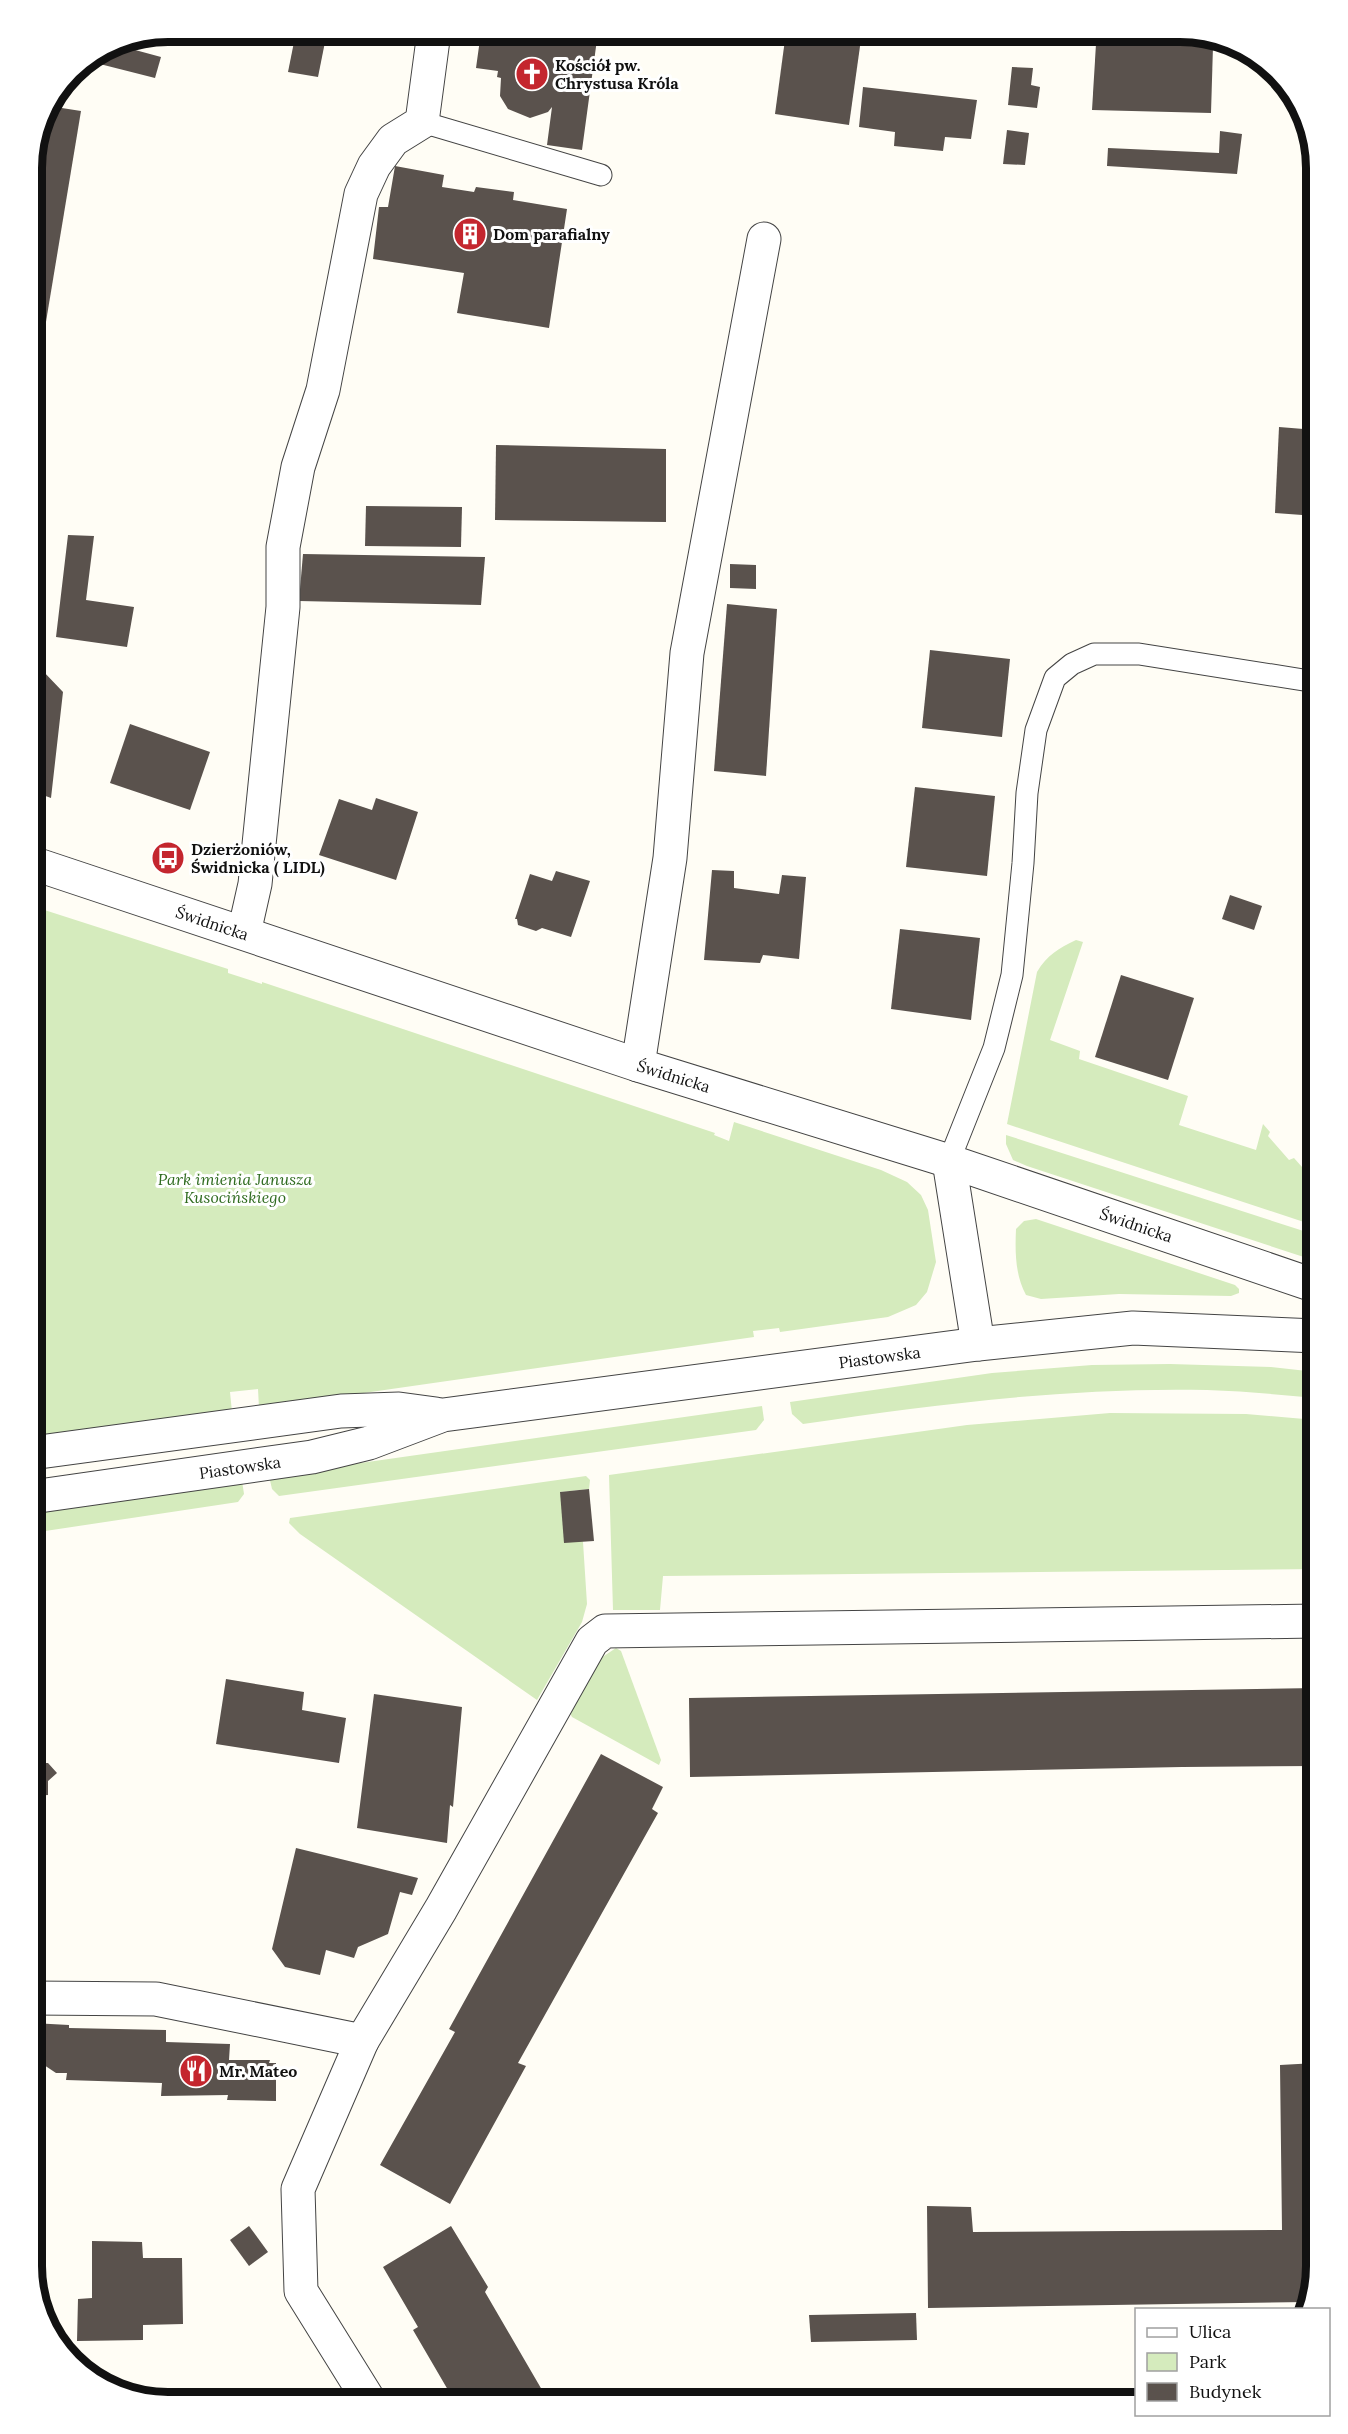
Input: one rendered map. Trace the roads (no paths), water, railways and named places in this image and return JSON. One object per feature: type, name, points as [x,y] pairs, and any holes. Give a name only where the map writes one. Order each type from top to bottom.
[{"type":"street","points":[[244,933],[255,884],[283,607],[283,548],[298,467],[323,390],[361,194],[374,166],[393,140],[422,122],[433,42]]},
{"type":"street","points":[[638,1065],[670,858],[687,653],[764,239]]},
{"type":"street","name":"Świdnicka","points":[[42,866],[638,1065],[949,1161],[1306,1282]]},
{"type":"street","points":[[949,1161],[978,1344]]},
{"type":"street","name":"Piastowska","points":[[42,1496],[312,1457],[369,1443],[444,1414],[978,1344],[1133,1328],[1306,1336]]},
{"type":"street","name":"Piastowska","points":[[42,1452],[341,1411],[399,1409],[444,1414]]},
{"type":"street","points":[[364,2392],[301,2291],[298,2189],[362,2041],[441,1909],[592,1641],[605,1631],[1306,1621]]},
{"type":"street","points":[[42,1998],[156,1999],[362,2041]]},
{"type":"lane","points":[[422,122],[601,175]]},
{"type":"lane","points":[[949,1161],[994,1048],[1012,975],[1027,793],[1036,730],[1055,678],[1071,664],[1094,654],[1139,654],[1306,680]]},
{"type":"place","name":"Kościół pw. Chrystusa Króla","points":[[532,74]]},
{"type":"place","name":"Dom parafialny","points":[[470,234]]},
{"type":"place","name":"Dzierżoniów, Świdnicka ( LIDL)","points":[[168,858]]},
{"type":"place","name":"Mr. Mateo","points":[[196,2071]]},
{"type":"park label","name":"Park imienia Janusza Kusocińskiego","points":[[235,1188]]}]
